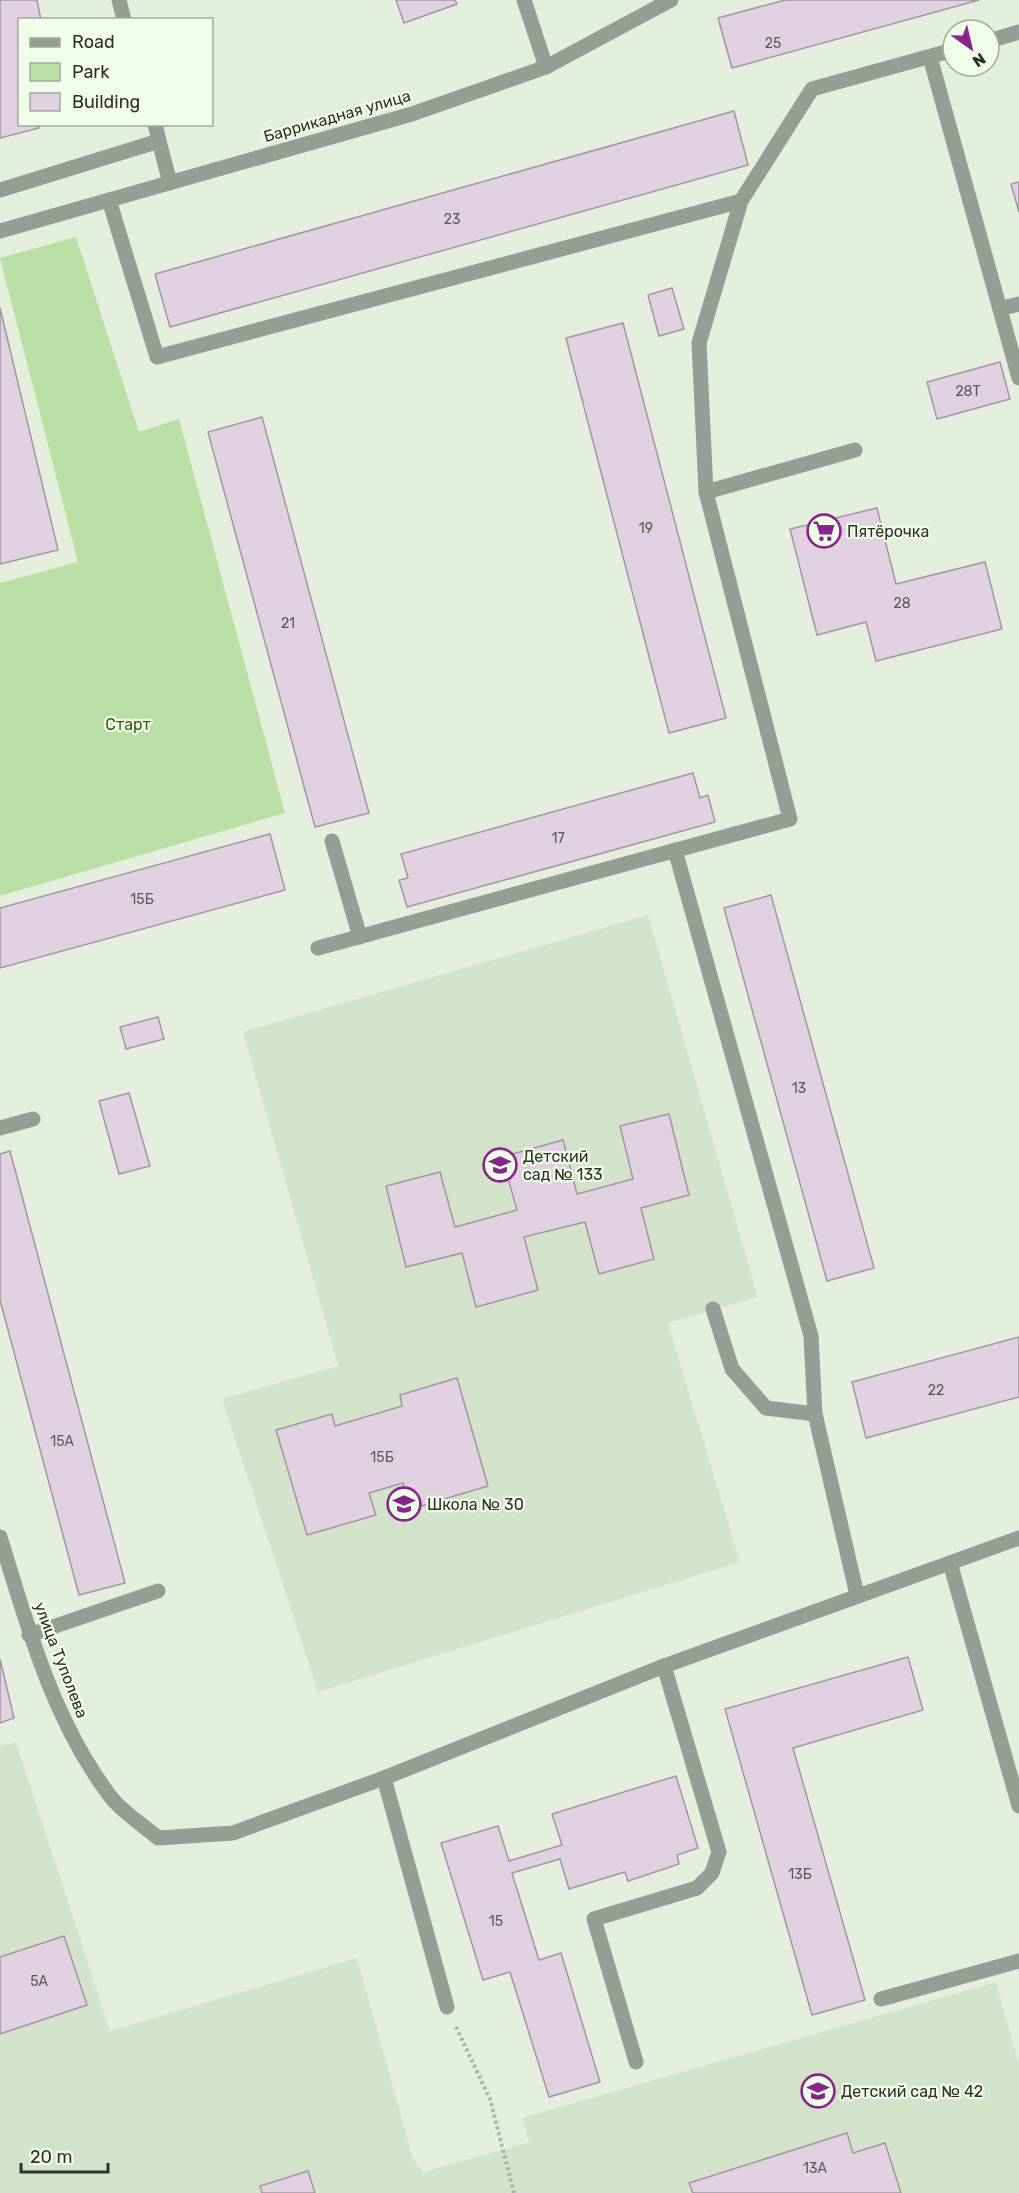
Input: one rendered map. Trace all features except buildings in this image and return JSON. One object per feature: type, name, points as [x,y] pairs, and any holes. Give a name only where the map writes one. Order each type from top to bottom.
[{"type":"street","points":[[119,0],[124,18]]},
{"type":"street","points":[[524,0],[546,67]]},
{"type":"street","name":"Баррикадная улица","points":[[0,231],[412,114],[546,67],[646,6],[671,0]]},
{"type":"street","points":[[1001,37],[1019,32]]},
{"type":"street","points":[[318,948],[790,819],[706,492],[699,343],[741,201],[812,89],[941,54]]},
{"type":"street","points":[[930,57],[1002,308],[1019,378]]},
{"type":"street","points":[[155,126],[170,183]]},
{"type":"street","points":[[0,190],[159,141]]},
{"type":"street","points":[[109,200],[157,357],[741,201]]},
{"type":"street","points":[[1002,308],[1019,304]]},
{"type":"street","points":[[706,492],[855,450]]},
{"type":"street","points":[[332,841],[360,937]]},
{"type":"street","points":[[675,850],[810,1336],[815,1414],[857,1595]]},
{"type":"street","points":[[0,1128],[33,1119]]},
{"type":"street","points":[[713,1310],[732,1369],[766,1408],[815,1414]]},
{"type":"street","name":"улица Туполева","points":[[0,1537],[29,1635],[62,1720],[111,1798],[158,1838],[233,1833],[384,1778]]},
{"type":"street","points":[[447,2007],[384,1778],[664,1666],[1019,1538]]},
{"type":"street","points":[[950,1563],[1019,1806]]},
{"type":"street","points":[[29,1635],[158,1591]]},
{"type":"street","points":[[636,2062],[594,1919],[697,1888],[712,1873],[718,1852],[664,1666]]},
{"type":"street","points":[[881,1999],[1019,1961]]},
{"type":"path","points":[[447,2007],[490,2099],[514,2193]]},
{"type":"shaded area","name":"Детский сад № 133","points":[[648,915],[758,1297],[668,1323],[740,1562],[318,1692],[222,1399],[338,1366],[243,1032]]},
{"type":"shaded area","points":[[16,1742],[110,2031],[357,1958],[413,2158],[423,2172],[529,2142],[522,2118],[996,1982],[1019,2064],[1019,2193],[0,2193],[0,1746]]},
{"type":"green space","name":"Старт","points":[[76,237],[139,432],[179,419],[285,813],[0,896],[0,583],[78,562],[0,258]]},
{"type":"place","name":"Пятёрочка","points":[[824,531]]},
{"type":"place","name":"Детский сад № 133","points":[[500,1165]]},
{"type":"place","name":"Школа № 30","points":[[404,1504]]},
{"type":"place","name":"Детский сад № 42","points":[[818,2091]]}]
